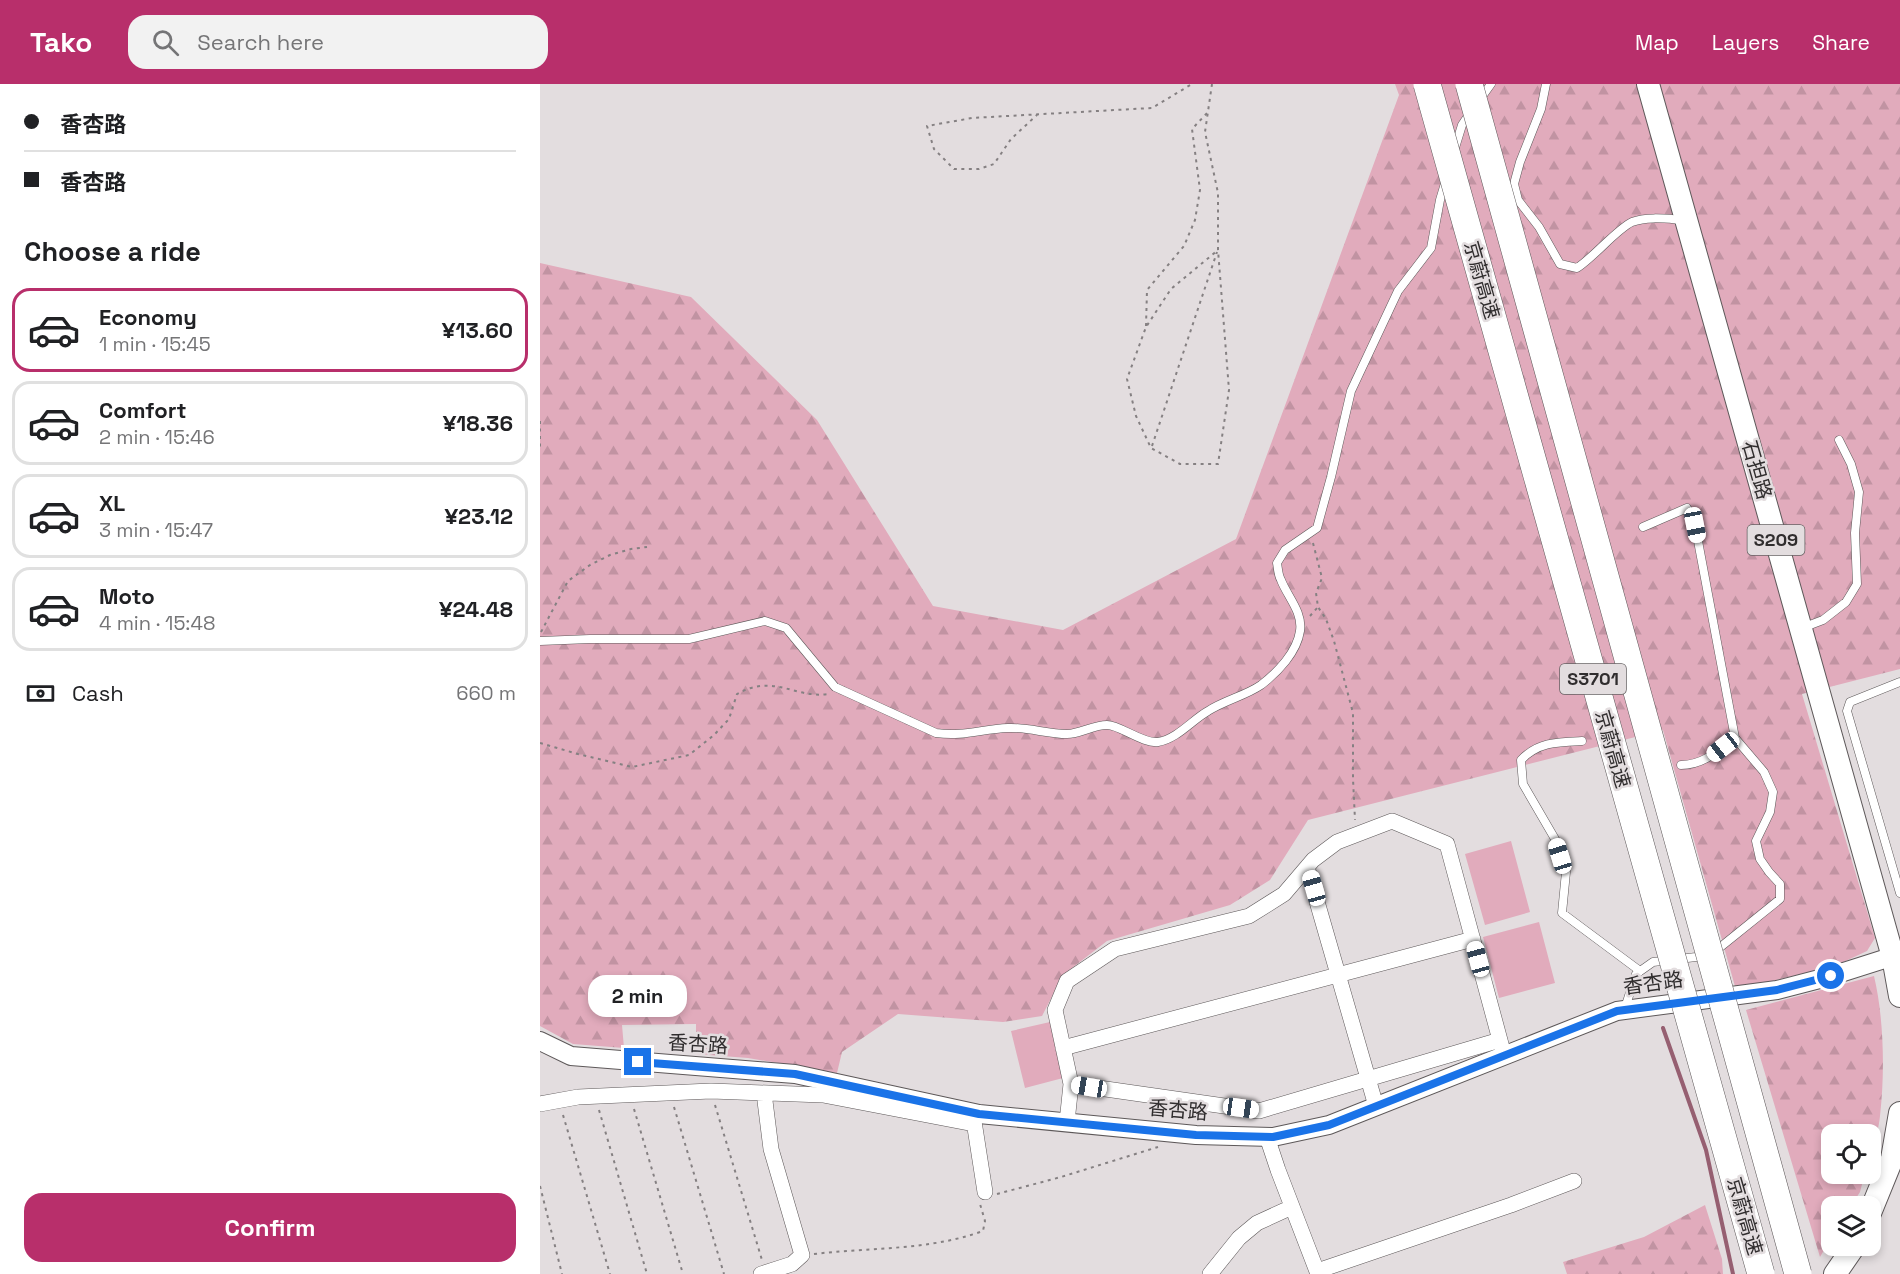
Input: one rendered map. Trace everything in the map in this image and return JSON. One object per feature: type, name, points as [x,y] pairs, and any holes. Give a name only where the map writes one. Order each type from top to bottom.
[{"type":"highway","name":"京蔚高速","points":[[1427,84],[1761,1274]]},
{"type":"highway","name":"京蔚高速","points":[[1469,84],[1798,1274]]},
{"type":"main road","name":"石担路","points":[[1648,84],[1801,629],[1897,956],[1900,996]]},
{"type":"main road","points":[[1877,1196],[1892,1159],[1900,1113]]},
{"type":"main road","points":[[1835,1274],[1847,1256]]},
{"type":"street","points":[[1066,1122],[1071,1084],[1054,1010],[1067,981],[1116,949],[1249,916],[1284,894],[1307,867],[1337,842],[1392,821],[1447,844],[1502,1048],[1368,1078],[1259,1111],[1071,1084]]},
{"type":"street","points":[[1307,867],[1376,1106]]},
{"type":"street","points":[[1063,1048],[1473,939]]},
{"type":"street","name":"香杏路","points":[[540,1041],[571,1056],[795,1074],[974,1118],[1066,1122],[1196,1135],[1267,1137],[1329,1125],[1502,1048],[1617,1011],[1777,990],[1897,956]]},
{"type":"street","points":[[540,1104],[595,1096],[711,1090],[823,1095],[974,1118],[986,1191]]},
{"type":"street","points":[[763,1273],[792,1264],[802,1256],[771,1149],[766,1093]]},
{"type":"street","points":[[1267,1137],[1318,1273],[1574,1181]]},
{"type":"street","points":[[1210,1274],[1248,1230],[1257,1223],[1292,1207]]},
{"type":"lane","points":[[540,641],[689,639],[765,621],[786,628],[835,687],[936,733],[954,736],[1008,728],[1070,734],[1091,727],[1109,725],[1156,742],[1170,738],[1206,712],[1261,685],[1290,657],[1301,626],[1296,608],[1280,579],[1277,563],[1285,550],[1317,528],[1351,391],[1398,291],[1431,249],[1440,200],[1462,125],[1491,84]]},
{"type":"lane","points":[[1546,84],[1541,109],[1520,162],[1514,184],[1518,200],[1539,227],[1560,264],[1577,268],[1590,260],[1631,223],[1649,219],[1686,220]]},
{"type":"lane","points":[[1801,629],[1823,620],[1846,603],[1857,584],[1855,533],[1860,492],[1851,464],[1839,440]]},
{"type":"lane","points":[[1624,1010],[1635,974],[1653,962],[1696,957],[1718,949],[1780,899],[1780,884],[1768,872],[1760,859],[1756,841],[1770,812],[1773,792],[1764,772],[1735,738],[1695,525],[1687,508],[1643,527]]},
{"type":"lane","points":[[1900,682],[1850,702],[1847,711],[1900,893]]},
{"type":"lane","points":[[1681,765],[1693,765],[1711,757],[1735,738]]},
{"type":"lane","points":[[1582,741],[1549,743],[1530,751],[1521,760],[1523,784],[1555,839],[1566,872],[1562,913],[1640,971]]},
{"type":"path","points":[[1038,114],[1011,139],[994,164],[979,169],[954,170],[934,149],[927,126],[972,118],[1038,114],[1152,108],[1192,84]]},
{"type":"path","points":[[1212,84],[1205,132],[1218,193],[1218,249],[1228,390],[1218,464],[1180,464],[1151,448],[1136,416],[1127,379],[1146,327],[1171,289],[1218,249]]},
{"type":"path","points":[[1146,327],[1147,290],[1184,246],[1195,220],[1200,190],[1192,129],[1208,112]]},
{"type":"path","points":[[1151,448],[1218,249]]},
{"type":"path","points":[[540,421],[540,450]]},
{"type":"path","points":[[1310,533],[1322,579],[1316,593],[1318,607],[1326,619],[1334,641],[1353,713],[1356,835]]},
{"type":"path","points":[[540,634],[568,581],[590,565],[610,555],[647,547]]},
{"type":"path","points":[[540,743],[632,767],[689,755],[714,735],[729,719],[737,694],[751,686],[779,686],[820,695],[832,694],[840,689]]},
{"type":"path","points":[[711,1090],[763,1273]]},
{"type":"path","points":[[669,1092],[724,1274]]},
{"type":"path","points":[[630,1094],[683,1274]]},
{"type":"path","points":[[595,1096],[647,1274]]},
{"type":"path","points":[[558,1101],[610,1274]]},
{"type":"path","points":[[802,1256],[856,1249],[921,1247],[964,1237],[982,1231],[985,1221],[979,1200],[986,1191],[998,1194],[1162,1146]]},
{"type":"path","points":[[540,1186],[562,1274]]},
{"type":"green space","points":[[1395,84],[1900,84],[1900,669],[1802,694],[1875,938],[1867,951],[1837,965],[1736,990],[1663,730],[1308,820],[1270,880],[1230,905],[1107,941],[1063,975],[1042,1016],[1003,1022],[898,1014],[842,1052],[837,1073],[748,1058],[696,1054],[696,1024],[622,1025],[624,1048],[573,1044],[540,1026],[540,263],[691,297],[817,420],[933,606],[1063,630],[1236,539],[1399,95]]},
{"type":"green space","points":[[1511,841],[1530,912],[1485,925],[1465,854]]},
{"type":"green space","points":[[1539,922],[1555,983],[1499,998],[1483,937]]},
{"type":"green space","points":[[1874,976],[1883,1046],[1879,1124],[1821,1124],[1821,1184],[1862,1184],[1857,1196],[1821,1196],[1820,1257],[1746,1010]]},
{"type":"green space","points":[[1050,1022],[1063,1078],[1025,1088],[1011,1031]]},
{"type":"green space","points":[[1705,1205],[1722,1259],[1723,1274],[1567,1274],[1563,1262],[1644,1237]]},
{"type":"waterway","points":[[1663,1028],[1706,1150],[1733,1274]]},
{"type":"route","points":[[638,1062],[795,1074],[979,1114],[1196,1135],[1273,1137],[1329,1125],[1617,1011],[1777,990],[1831,976]]}]
